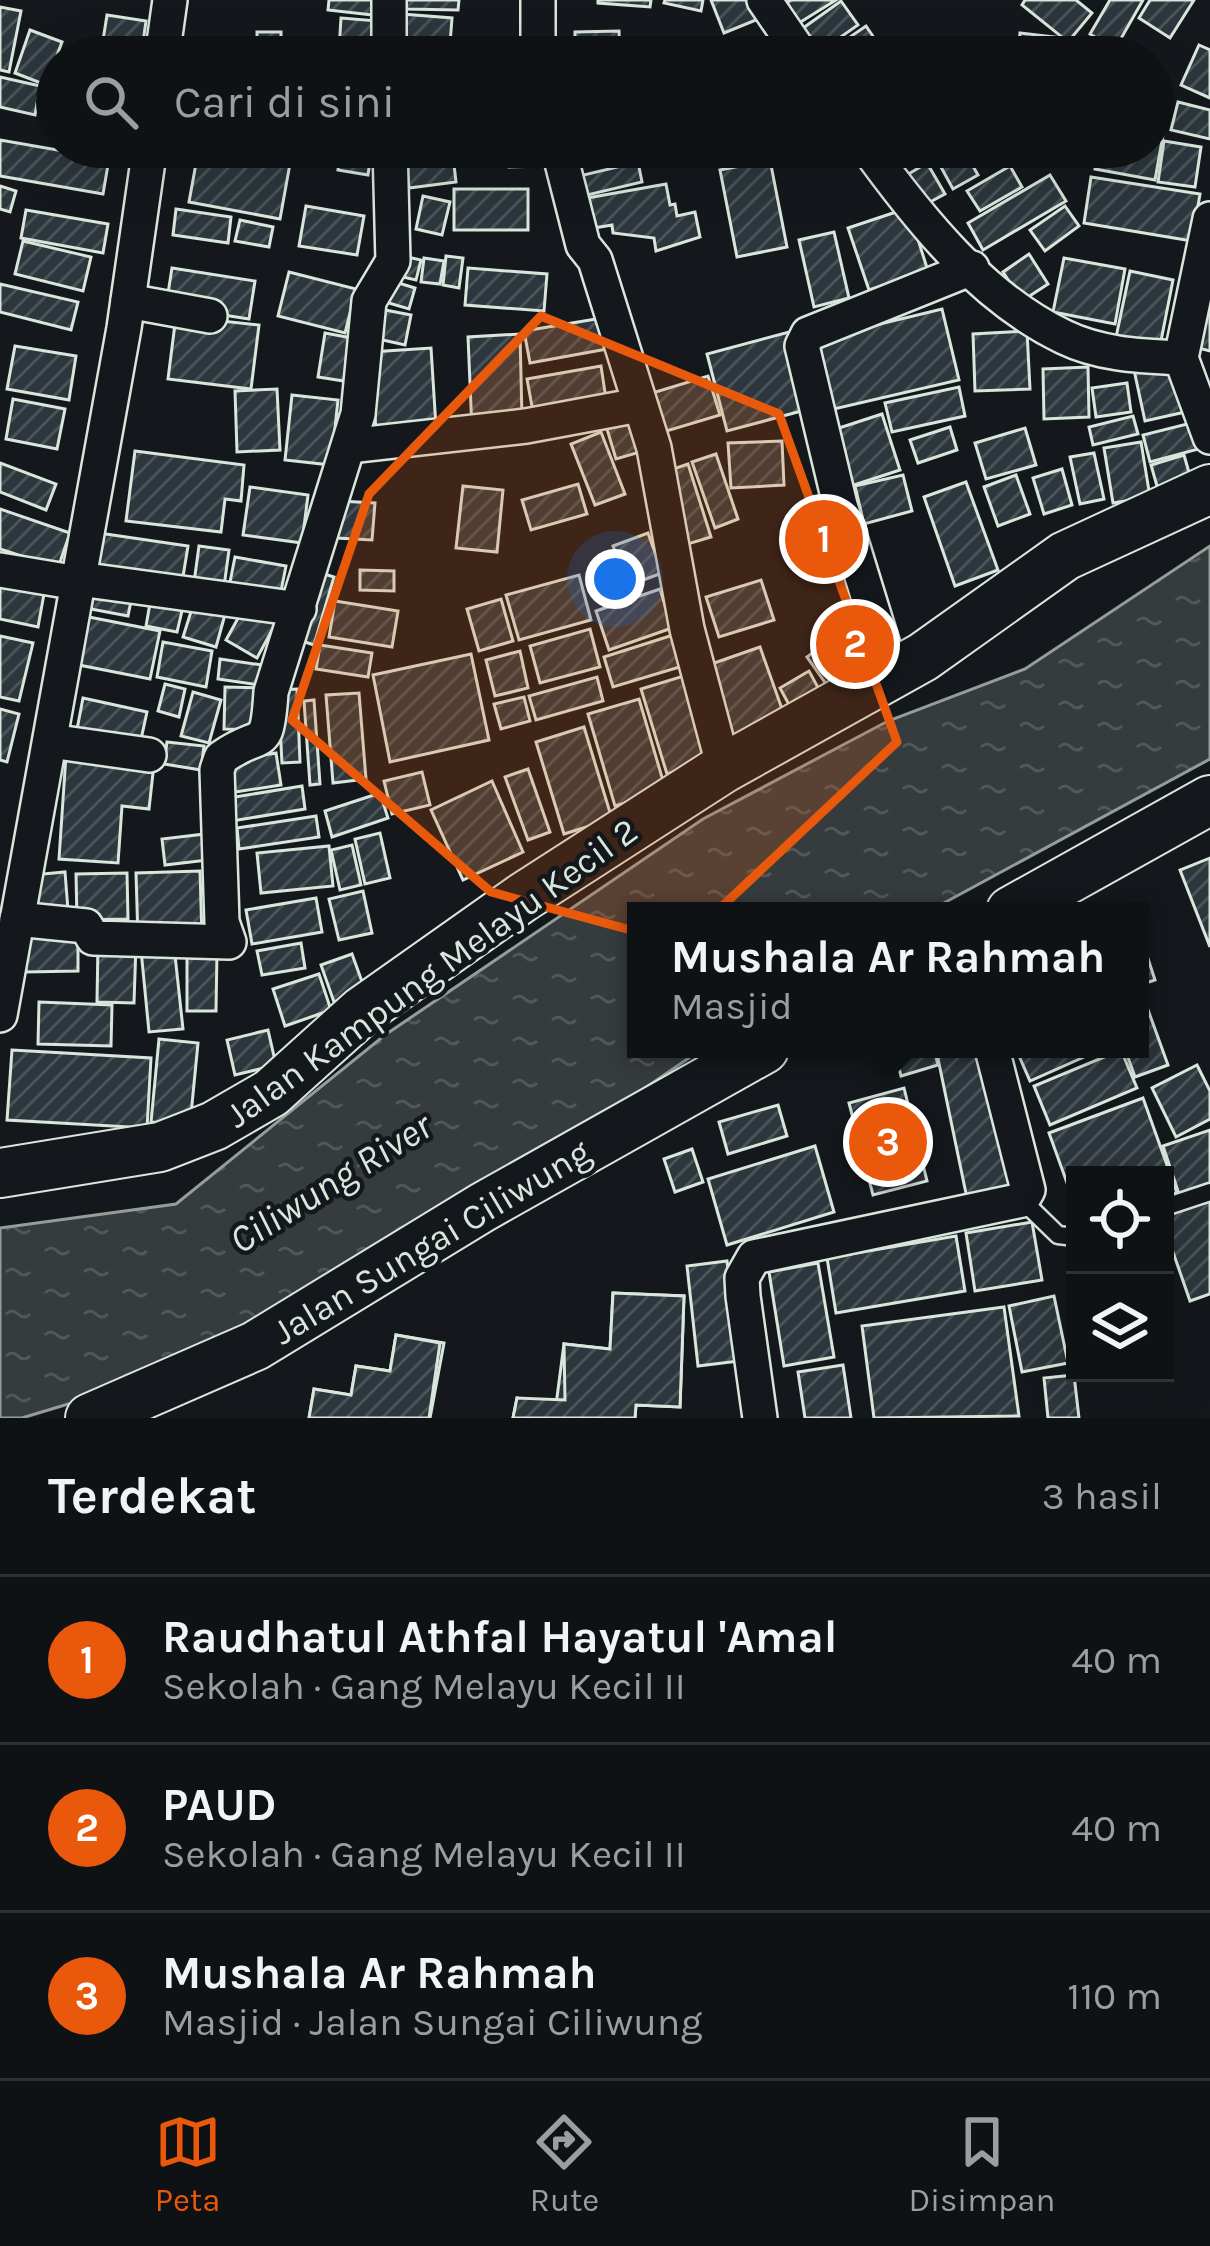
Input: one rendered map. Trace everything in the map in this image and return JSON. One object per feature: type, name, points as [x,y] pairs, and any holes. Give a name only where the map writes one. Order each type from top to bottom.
[{"type":"street","points":[[165,36],[170,0]]},
{"type":"street","points":[[389,0],[389,36]]},
{"type":"street","points":[[538,0],[538,36]]},
{"type":"street","points":[[764,0],[789,36]]},
{"type":"street","points":[[0,1015],[128,301],[147,168]]},
{"type":"street","points":[[17,919],[86,926],[93,938],[230,942],[222,922],[217,770],[221,758],[262,740],[268,731],[272,692],[358,414],[369,301],[393,261],[391,168]]},
{"type":"street","points":[[563,168],[583,245],[595,260],[654,448],[687,629],[724,767]]},
{"type":"street","points":[[882,168],[913,210],[1010,304],[1066,338],[1124,356],[1181,358]]},
{"type":"street","points":[[1210,219],[1181,358],[1210,437]]},
{"type":"street","points":[[892,674],[840,505],[802,346],[808,334],[972,268]]},
{"type":"street","points":[[128,301],[210,316]]},
{"type":"street","points":[[349,446],[539,424],[640,405]]},
{"type":"street","name":"Jalan Kampung Melayu Kecil 2","points":[[0,1173],[160,1147],[214,1126],[271,1093],[362,1011],[522,898],[724,767],[892,674],[1065,556],[1210,489]]},
{"type":"street","points":[[0,570],[299,609]]},
{"type":"street","points":[[50,741],[149,755]]},
{"type":"street","points":[[1027,902],[1210,800]]},
{"type":"street","name":"Jalan Sungai Ciliwung","points":[[90,1418],[255,1346],[483,1207],[748,1058]]},
{"type":"street","points":[[760,1418],[742,1296],[742,1278],[754,1257],[1022,1200],[1028,1190],[994,1058]]},
{"type":"lane","points":[[1174,1204],[1210,1192]]},
{"type":"lane","points":[[1022,1200],[1058,1235],[1066,1236]]},
{"type":"highlighted area","points":[[541,316],[779,414],[897,742],[682,944],[491,892],[292,720],[369,494]]},
{"type":"water","name":"Ciliwung River","points":[[1210,546],[1210,759],[946,902],[627,902],[627,1058],[689,1058],[610,1112],[151,1379],[22,1418],[0,1418],[0,1228],[176,1204],[385,1035],[703,819],[888,721],[1025,669]]},
{"type":"building","points":[[329,0],[375,0],[373,15],[328,10]]},
{"type":"building","points":[[406,0],[459,0],[458,10],[405,9]]},
{"type":"building","points":[[598,0],[651,0],[650,7]]},
{"type":"building","points":[[665,0],[703,0],[701,11]]},
{"type":"building","points":[[711,0],[754,0],[761,18],[724,33]]},
{"type":"building","points":[[791,0],[836,0],[791,28],[779,7]]},
{"type":"building","points":[[1025,0],[1076,0],[1092,13],[1073,36],[1061,36],[1022,5]]},
{"type":"building","points":[[1110,0],[1143,0],[1122,36],[1090,34]]},
{"type":"building","points":[[1150,0],[1194,0],[1171,36],[1139,18]]},
{"type":"building","points":[[841,1],[858,25],[842,36],[802,36],[799,31]]},
{"type":"building","points":[[0,7],[21,11],[9,72],[0,70]]},
{"type":"building","points":[[402,14],[452,18],[451,36],[400,36]]},
{"type":"building","points":[[107,15],[146,21],[144,36],[104,36]]},
{"type":"building","points":[[341,18],[378,21],[377,36],[340,36]]},
{"type":"building","points":[[866,26],[873,36],[851,36]]},
{"type":"building","points":[[30,30],[46,36],[36,36],[36,81],[15,73]]},
{"type":"building","points":[[619,31],[619,36],[575,36],[575,32]]},
{"type":"building","points":[[257,32],[281,32],[281,36],[257,36]]},
{"type":"building","points":[[1199,45],[1210,50],[1210,98],[1181,85]]},
{"type":"building","points":[[0,77],[36,85],[35,115],[0,107]]},
{"type":"building","points":[[1178,102],[1210,110],[1210,139],[1174,131]]},
{"type":"building","points":[[0,140],[36,146],[36,168],[107,168],[103,194],[0,176]]},
{"type":"building","points":[[1174,143],[1201,147],[1195,187],[1158,182],[1160,168],[1174,168]]},
{"type":"building","points":[[195,168],[289,168],[280,219],[189,202]]},
{"type":"building","points":[[338,168],[369,168],[368,175]]},
{"type":"building","points":[[407,168],[454,168],[456,182],[409,188]]},
{"type":"building","points":[[613,168],[639,168],[642,182],[579,197],[575,177]]},
{"type":"building","points":[[772,168],[787,247],[737,257],[720,170]]},
{"type":"building","points":[[919,168],[930,168],[945,194],[917,209],[900,179]]},
{"type":"building","points":[[941,168],[974,168],[978,175],[953,189]]},
{"type":"building","points":[[1007,168],[1022,187],[980,211],[967,191]]},
{"type":"building","points":[[1095,168],[1157,168],[1155,180]]},
{"type":"building","points":[[1050,175],[1066,201],[983,250],[968,223]]},
{"type":"building","points":[[1091,177],[1200,194],[1192,241],[1084,223]]},
{"type":"building","points":[[666,184],[677,216],[695,212],[700,237],[656,251],[654,238],[613,233],[612,225],[582,230],[576,200]]},
{"type":"building","points":[[0,186],[16,191],[10,212],[0,209]]},
{"type":"building","points":[[454,189],[528,189],[528,230],[454,230]]},
{"type":"building","points":[[423,196],[450,202],[442,235],[416,229]]},
{"type":"building","points":[[306,206],[364,216],[357,255],[299,246]]},
{"type":"building","points":[[1065,206],[1079,226],[1045,251],[1030,230]]},
{"type":"building","points":[[908,208],[928,271],[869,290],[848,228]]},
{"type":"building","points":[[176,209],[231,217],[228,243],[173,235]]},
{"type":"building","points":[[26,210],[108,224],[103,253],[21,238]]},
{"type":"building","points":[[240,220],[273,227],[269,247],[235,241]]},
{"type":"building","points":[[834,232],[849,298],[814,307],[799,240]]},
{"type":"building","points":[[23,241],[91,257],[83,291],[15,274]]},
{"type":"building","points":[[1029,254],[1048,284],[1022,301],[1003,272]]},
{"type":"building","points":[[399,255],[421,260],[416,280],[394,275]]},
{"type":"building","points":[[446,256],[463,258],[459,288],[443,285]]},
{"type":"building","points":[[424,258],[444,261],[440,284],[421,282]]},
{"type":"building","points":[[1064,258],[1125,269],[1115,324],[1053,312]]},
{"type":"building","points":[[172,268],[255,281],[249,319],[166,306]]},
{"type":"building","points":[[468,268],[547,274],[544,311],[465,305]]},
{"type":"building","points":[[1130,271],[1173,280],[1159,351],[1115,342]]},
{"type":"building","points":[[289,272],[356,289],[345,333],[278,316]]},
{"type":"building","points":[[1210,275],[1210,351],[1191,346]]},
{"type":"building","points":[[389,280],[415,288],[409,309],[382,301]]},
{"type":"building","points":[[0,284],[78,302],[71,330],[0,312]]},
{"type":"building","points":[[380,309],[411,315],[405,345],[374,338]]},
{"type":"building","points":[[942,309],[959,380],[834,409],[818,339]]},
{"type":"building","points":[[176,316],[259,325],[251,389],[168,379]]},
{"type":"building","points":[[602,318],[607,349],[530,363],[524,331]]},
{"type":"building","points":[[1027,331],[1030,389],[975,391],[973,334]]},
{"type":"building","points":[[789,332],[809,409],[727,431],[707,354]]},
{"type":"building","points":[[325,333],[357,339],[350,382],[318,377]]},
{"type":"building","points":[[520,334],[522,419],[472,430],[468,337]]},
{"type":"building","points":[[15,346],[76,356],[69,400],[7,389]]},
{"type":"building","points":[[431,348],[436,427],[376,431],[371,352]]},
{"type":"building","points":[[1174,361],[1185,412],[1145,421],[1134,370]]},
{"type":"building","points":[[601,366],[606,399],[533,412],[527,379]]},
{"type":"building","points":[[1088,367],[1089,417],[1044,419],[1043,369]]},
{"type":"building","points":[[708,376],[720,415],[660,433],[649,394]]},
{"type":"building","points":[[1127,383],[1131,412],[1096,417],[1092,388]]},
{"type":"building","points":[[959,387],[965,416],[892,432],[885,403]]},
{"type":"building","points":[[277,389],[280,450],[237,452],[235,391]]},
{"type":"building","points":[[292,395],[338,400],[331,465],[285,460]]},
{"type":"building","points":[[13,399],[65,409],[57,449],[6,439]]},
{"type":"building","points":[[882,414],[900,470],[851,486],[833,430]]},
{"type":"building","points":[[1133,416],[1138,434],[1093,445],[1089,427]]},
{"type":"building","points":[[639,420],[647,450],[616,459],[607,429]]},
{"type":"building","points":[[1199,421],[1206,447],[1150,462],[1143,435]]},
{"type":"building","points":[[950,427],[957,450],[918,463],[910,440]]},
{"type":"building","points":[[1025,428],[1036,465],[986,479],[975,443]]},
{"type":"building","points":[[601,432],[625,494],[595,505],[571,444]]},
{"type":"building","points":[[782,441],[784,485],[731,488],[728,443]]},
{"type":"building","points":[[1141,442],[1150,497],[1113,503],[1104,448]]},
{"type":"building","points":[[135,451],[244,465],[241,501],[225,499],[221,532],[126,521]]},
{"type":"building","points":[[1094,453],[1104,499],[1080,504],[1070,457]]},
{"type":"building","points":[[716,454],[738,519],[715,528],[692,462]]},
{"type":"building","points":[[1184,455],[1194,490],[1161,500],[1151,465]]},
{"type":"building","points":[[0,463],[56,484],[46,510],[0,492]]},
{"type":"building","points":[[688,464],[711,537],[688,544],[665,472]]},
{"type":"building","points":[[1062,469],[1072,505],[1044,514],[1033,478]]},
{"type":"building","points":[[903,475],[912,511],[864,524],[855,486]]},
{"type":"building","points":[[1016,475],[1030,514],[998,526],[984,487]]},
{"type":"building","points":[[966,482],[998,570],[955,586],[924,497]]},
{"type":"building","points":[[578,484],[587,514],[531,530],[522,500]]},
{"type":"building","points":[[463,486],[503,490],[497,552],[456,548]]},
{"type":"building","points":[[250,487],[308,495],[302,543],[243,535]]},
{"type":"building","points":[[339,501],[375,503],[372,540],[337,538]]},
{"type":"building","points":[[0,509],[70,533],[58,568],[0,549]]},
{"type":"building","points":[[837,517],[848,547],[812,561],[801,531]]},
{"type":"building","points":[[99,533],[188,546],[181,589],[93,577]]},
{"type":"building","points":[[648,533],[662,573],[627,586],[613,546]]},
{"type":"building","points":[[199,546],[229,550],[223,594],[193,590]]},
{"type":"building","points":[[235,557],[286,566],[280,596],[229,587]]},
{"type":"building","points":[[360,570],[394,571],[394,591],[360,590]]},
{"type":"building","points":[[318,572],[334,577],[314,645],[299,640]]},
{"type":"building","points":[[0,574],[46,583],[38,627],[0,619]]},
{"type":"building","points":[[579,575],[591,620],[519,640],[506,595]]},
{"type":"building","points":[[761,580],[774,620],[719,637],[706,597]]},
{"type":"building","points":[[94,589],[132,596],[128,616],[91,609]]},
{"type":"building","points":[[660,589],[672,628],[609,650],[596,611]]},
{"type":"building","points":[[152,592],[185,598],[177,632],[146,626]]},
{"type":"building","points":[[501,599],[513,641],[479,651],[467,609]]},
{"type":"building","points":[[335,601],[398,611],[392,647],[329,637]]},
{"type":"building","points":[[194,602],[226,611],[216,647],[183,637]]},
{"type":"building","points":[[247,602],[278,619],[257,658],[226,640]]},
{"type":"building","points":[[861,615],[882,654],[849,672],[828,633]]},
{"type":"building","points":[[89,617],[160,631],[150,679],[79,665]]},
{"type":"building","points":[[590,629],[600,667],[540,683],[530,646]]},
{"type":"building","points":[[673,635],[683,666],[613,687],[604,657]]},
{"type":"building","points":[[0,636],[33,643],[19,701],[0,697]]},
{"type":"building","points":[[163,642],[212,651],[206,687],[157,677]]},
{"type":"building","points":[[824,644],[856,689],[839,702],[807,657]]},
{"type":"building","points":[[320,645],[372,653],[368,677],[316,669]]},
{"type":"building","points":[[760,647],[787,723],[727,745],[700,668]]},
{"type":"building","points":[[520,651],[528,688],[495,696],[486,660]]},
{"type":"building","points":[[471,654],[489,740],[390,762],[373,675]]},
{"type":"building","points":[[220,659],[262,665],[259,685],[218,679]]},
{"type":"building","points":[[809,671],[828,706],[799,723],[780,688]]},
{"type":"building","points":[[690,674],[716,759],[667,774],[641,689]]},
{"type":"building","points":[[597,677],[603,701],[536,720],[529,696]]},
{"type":"building","points":[[165,684],[185,689],[179,717],[158,711]]},
{"type":"building","points":[[225,687],[264,688],[263,730],[224,729]]},
{"type":"building","points":[[297,689],[300,762],[282,763],[278,690]]},
{"type":"building","points":[[193,692],[221,700],[209,743],[181,736]]},
{"type":"building","points":[[359,693],[366,779],[333,783],[326,695]]},
{"type":"building","points":[[524,697],[530,721],[501,729],[494,704]]},
{"type":"building","points":[[83,698],[147,712],[138,753],[75,740]]},
{"type":"building","points":[[639,699],[666,791],[615,806],[588,714]]},
{"type":"building","points":[[314,700],[320,784],[310,785],[304,701]]},
{"type":"building","points":[[0,709],[19,714],[7,762],[0,760]]},
{"type":"building","points":[[584,727],[612,819],[564,834],[536,742]]},
{"type":"building","points":[[167,742],[204,746],[201,770],[164,764]]},
{"type":"building","points":[[276,753],[281,785],[229,793],[224,762]]},
{"type":"building","points":[[66,755],[154,764],[149,809],[122,806],[118,863],[59,859]]},
{"type":"building","points":[[528,769],[550,832],[528,840],[505,777]]},
{"type":"building","points":[[422,772],[430,805],[392,814],[384,781]]},
{"type":"building","points":[[492,781],[523,852],[463,880],[431,810]]},
{"type":"building","points":[[302,786],[305,809],[232,821],[229,798]]},
{"type":"building","points":[[380,793],[388,818],[332,837],[325,811]]},
{"type":"building","points":[[316,816],[319,837],[239,849],[237,828]]},
{"type":"building","points":[[380,833],[390,878],[365,884],[355,839]]},
{"type":"building","points":[[205,834],[208,860],[165,865],[162,839]]},
{"type":"building","points":[[352,845],[361,885],[340,890],[331,850]]},
{"type":"building","points":[[329,846],[333,886],[261,893],[257,853]]},
{"type":"building","points":[[1210,858],[1210,947],[1180,870]]},
{"type":"building","points":[[200,871],[202,938],[138,939],[136,873]]},
{"type":"building","points":[[65,872],[68,910],[35,912],[32,875]]},
{"type":"building","points":[[127,873],[128,919],[77,920],[76,874]]},
{"type":"building","points":[[363,891],[372,933],[339,940],[329,899]]},
{"type":"building","points":[[316,898],[322,932],[252,944],[246,910]]},
{"type":"building","points":[[78,931],[78,971],[26,972],[25,932]]},
{"type":"building","points":[[98,943],[136,944],[134,1003],[97,1002]]},
{"type":"building","points":[[301,943],[305,968],[262,975],[257,951]]},
{"type":"building","points":[[174,946],[183,1029],[149,1032],[141,950]]},
{"type":"building","points":[[187,951],[217,951],[216,1011],[187,1011]]},
{"type":"building","points":[[352,954],[365,990],[334,1002],[321,965]]},
{"type":"building","points":[[319,974],[331,1010],[285,1026],[273,989]]},
{"type":"building","points":[[39,1002],[112,1005],[111,1046],[38,1044]]},
{"type":"building","points":[[1149,1013],[1168,1065],[1135,1077],[1128,1058],[1149,1058]]},
{"type":"building","points":[[268,1030],[276,1065],[235,1075],[227,1040]]},
{"type":"building","points":[[159,1039],[198,1043],[190,1125],[151,1122]]},
{"type":"building","points":[[12,1050],[151,1058],[147,1128],[7,1120]]},
{"type":"building","points":[[896,1058],[936,1058],[938,1065],[901,1076]]},
{"type":"building","points":[[938,1058],[988,1058],[1016,1193],[968,1203]]},
{"type":"building","points":[[1020,1058],[1082,1058],[1030,1081]]},
{"type":"building","points":[[1102,1058],[1124,1058],[1137,1088],[1050,1125],[1034,1086]]},
{"type":"building","points":[[1197,1065],[1210,1091],[1210,1119],[1176,1137],[1152,1088]]},
{"type":"building","points":[[904,1088],[927,1181],[873,1195],[849,1103]]},
{"type":"building","points":[[1143,1098],[1167,1166],[1066,1166],[1066,1180],[1049,1133]]},
{"type":"building","points":[[778,1105],[787,1136],[728,1154],[719,1122]]},
{"type":"building","points":[[1210,1130],[1210,1187],[1180,1197],[1174,1166],[1170,1166],[1163,1146]]},
{"type":"building","points":[[815,1146],[834,1212],[727,1245],[708,1179]]},
{"type":"building","points":[[692,1149],[703,1182],[675,1192],[664,1159]]},
{"type":"building","points":[[1210,1199],[1210,1294],[1190,1301],[1174,1255],[1174,1212]]},
{"type":"building","points":[[1032,1222],[1042,1280],[975,1291],[966,1233]]},
{"type":"building","points":[[956,1236],[965,1291],[836,1313],[827,1258]]},
{"type":"building","points":[[727,1261],[739,1361],[698,1366],[687,1266]]},
{"type":"building","points":[[818,1263],[834,1357],[784,1366],[769,1272]]},
{"type":"building","points":[[613,1293],[684,1296],[680,1407],[636,1405],[635,1418],[513,1418],[517,1398],[556,1405],[564,1344],[610,1349]]},
{"type":"building","points":[[613,1293],[684,1296],[680,1407],[636,1405],[635,1418],[513,1418],[517,1398],[565,1400],[564,1344],[610,1349]]},
{"type":"building","points":[[1054,1296],[1066,1363],[1022,1372],[1009,1306]]},
{"type":"building","points":[[1004,1307],[1019,1416],[874,1418],[862,1326]]},
{"type":"building","points":[[396,1335],[444,1343],[430,1418],[309,1418],[314,1389],[351,1395],[356,1366],[390,1371]]},
{"type":"building","points":[[396,1335],[440,1343],[429,1418],[309,1418],[314,1389],[351,1395],[356,1366],[390,1371]]},
{"type":"building","points":[[843,1365],[851,1418],[805,1418],[798,1372]]},
{"type":"building","points":[[1066,1376],[1066,1382],[1075,1382],[1079,1418],[1048,1418],[1044,1378]]},
{"type":"place","name":"Raudhatul Athfal Hayatul 'Amal","points":[[824,539]]},
{"type":"place","name":"PAUD","points":[[855,644]]},
{"type":"place","name":"Mushala Ar Rahmah","points":[[888,1142]]}]
